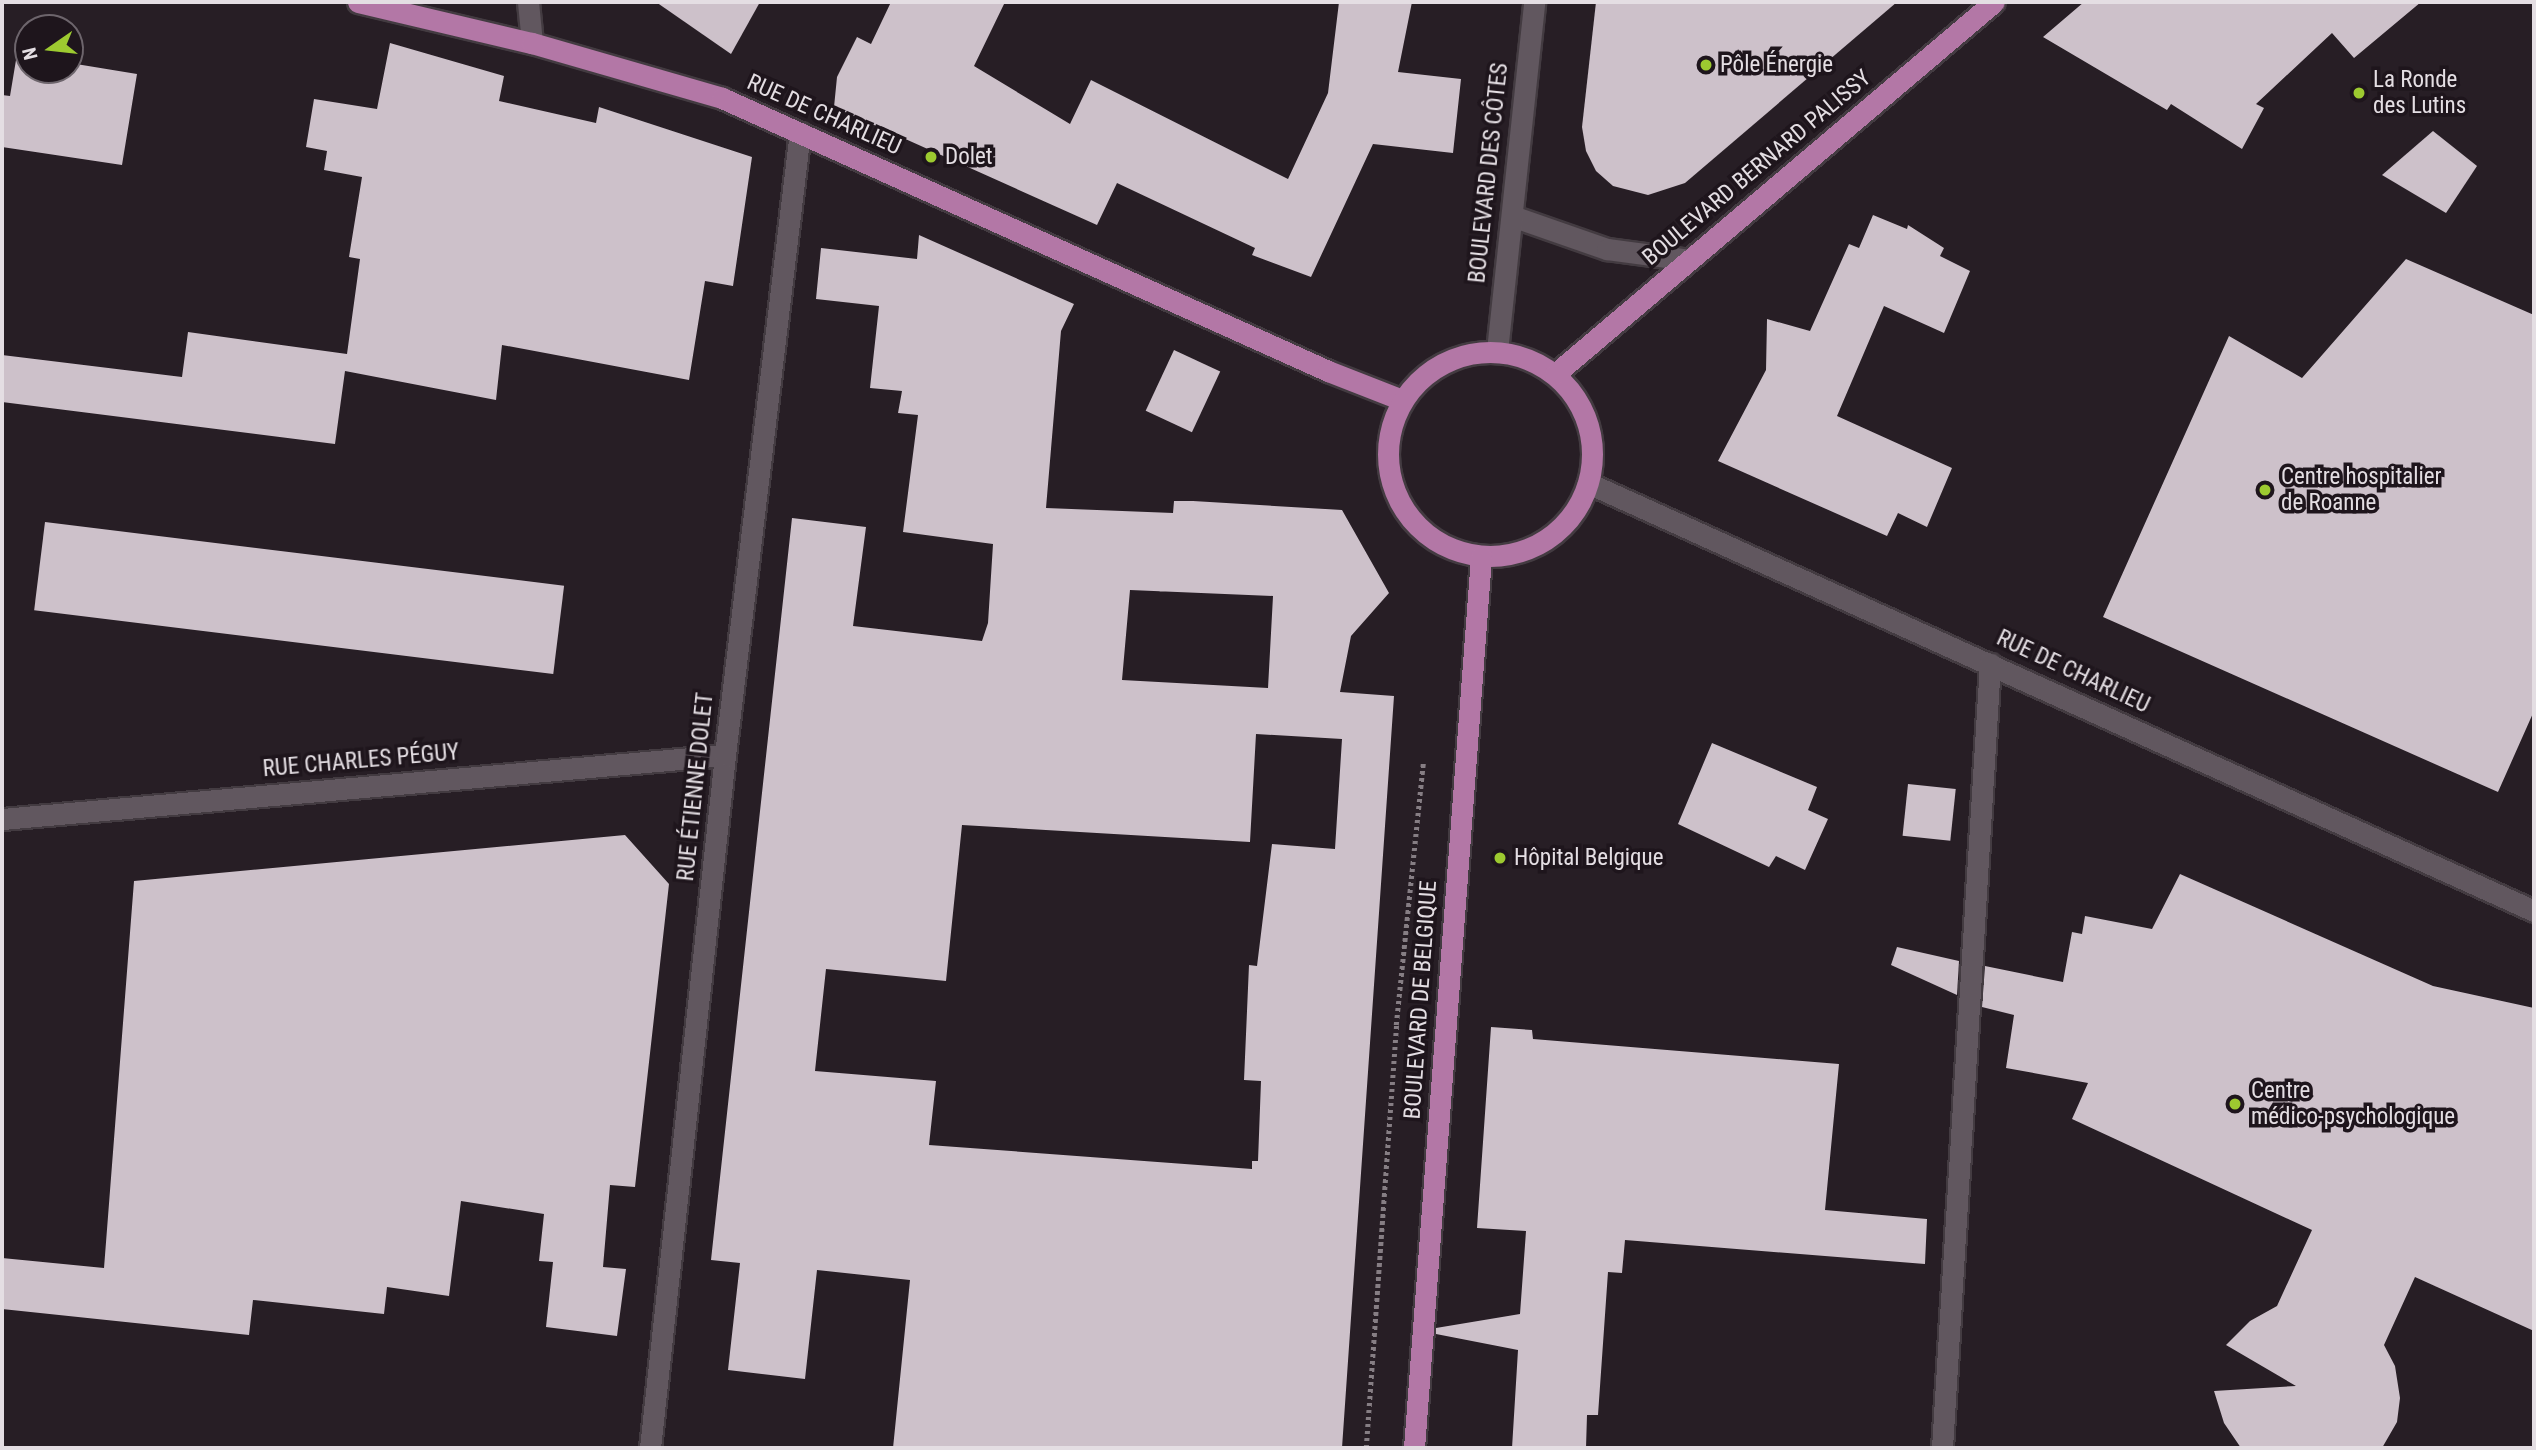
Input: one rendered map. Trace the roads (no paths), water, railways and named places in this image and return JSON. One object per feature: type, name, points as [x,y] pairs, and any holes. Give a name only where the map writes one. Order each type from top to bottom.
[{"type":"main road","name":"RUE DE CHARLIEU","points":[[358,2],[532,43],[722,98],[1328,371],[1402,400]]},
{"type":"main road","name":"BOULEVARD BERNARD PALISSY","points":[[1555,374],[1994,2]]},
{"type":"main road","points":[[1497,351],[1528,358],[1555,374],[1575,396],[1588,424],[1592,453],[1588,482],[1577,509],[1543,541],[1509,555],[1481,556],[1447,547],[1418,528],[1398,500],[1388,467],[1389,432],[1402,400],[1420,378],[1442,362],[1469,353],[1497,351]]},
{"type":"main road","name":"BOULEVARD DE BELGIQUE","points":[[1414,1448],[1481,556]]},
{"type":"street","points":[[528,2],[532,43]]},
{"type":"street","name":"BOULEVARD DES CÔTES","points":[[1497,351],[1534,2]]},
{"type":"street","name":"RUE ÉTIENNE DOLET","points":[[650,1448],[725,755],[800,132]]},
{"type":"street","points":[[1512,216],[1607,248],[1689,260]]},
{"type":"street","name":"RUE DE CHARLIEU","points":[[1588,482],[2534,911]]},
{"type":"street","points":[[1942,1448],[1990,663]]},
{"type":"street","name":"RUE CHARLES PÉGUY","points":[[2,819],[725,755]]},
{"type":"place","name":"Pôle Énergie","points":[[1706,65]]},
{"type":"place","name":"La Ronde des Lutins","points":[[2359,93]]},
{"type":"place","name":"Dolet","points":[[931,157]]},
{"type":"place","name":"Centre hospitalier de Roanne","points":[[2265,490]]},
{"type":"place","name":"Hôpital Belgique","points":[[1500,858]]},
{"type":"place","name":"Centre médico-psychologique","points":[[2235,1104]]}]
